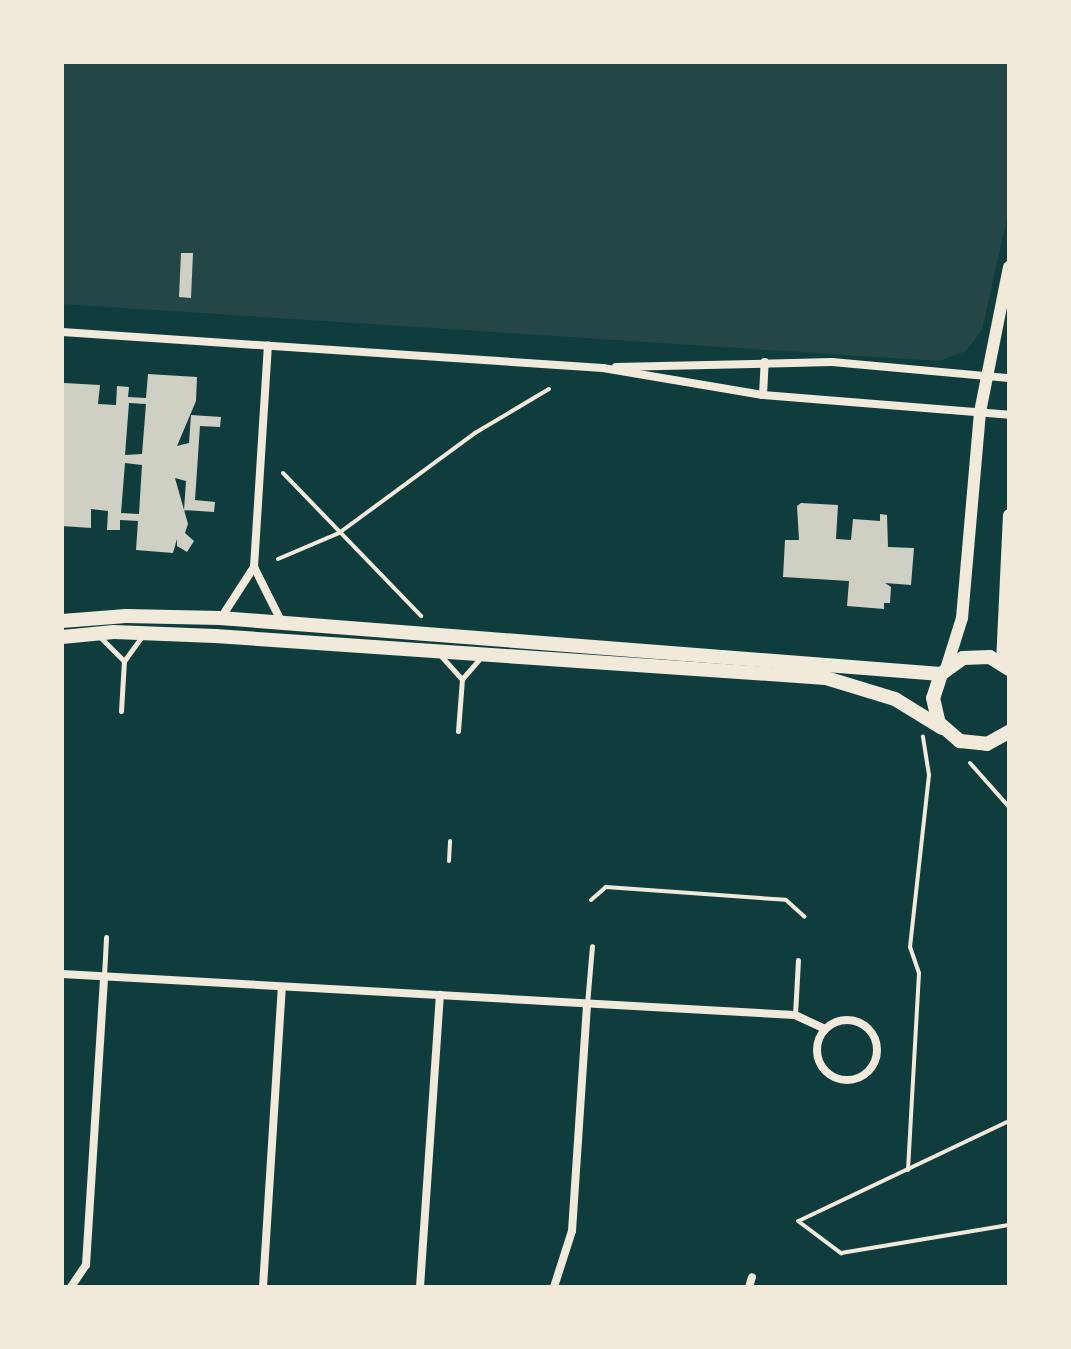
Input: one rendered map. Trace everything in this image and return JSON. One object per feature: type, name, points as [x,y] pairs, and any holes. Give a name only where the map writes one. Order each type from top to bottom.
[{"type":"main road","points":[[62,621],[126,616],[220,618],[943,671],[976,655],[1007,666]]},
{"type":"main road","points":[[62,637],[95,633],[145,633],[826,678],[895,699],[955,739],[976,745],[1009,732]]},
{"type":"main road","points":[[942,728],[933,704],[943,671]]},
{"type":"street","points":[[943,671],[964,605],[980,412],[1009,267]]},
{"type":"street","points":[[62,332],[603,368],[763,395],[1009,415]]},
{"type":"street","points":[[220,618],[254,567],[268,345]]},
{"type":"street","points":[[763,395],[765,362]]},
{"type":"street","points":[[603,368],[765,362],[1009,378]]},
{"type":"street","points":[[1007,666],[1009,515]]},
{"type":"street","points":[[254,567],[282,623]]},
{"type":"street","points":[[62,974],[282,989],[795,1015],[825,1029],[848,1019],[870,1030],[876,1041],[872,1066],[852,1079],[828,1073],[817,1052],[825,1029]]},
{"type":"street","points":[[71,1287],[86,1265],[104,977]]},
{"type":"street","points":[[263,1287],[282,989]]},
{"type":"street","points":[[420,1287],[440,995]]},
{"type":"street","points":[[554,1287],[572,1231],[587,1004]]},
{"type":"street","points":[[749,1287],[752,1277]]},
{"type":"lane","points":[[95,633],[124,661]]},
{"type":"lane","points":[[121,711],[124,661],[145,633]]},
{"type":"lane","points":[[434,651],[462,679]]},
{"type":"lane","points":[[458,731],[462,679],[484,654]]},
{"type":"lane","points":[[104,977],[106,937]]},
{"type":"lane","points":[[587,1004],[592,946]]},
{"type":"lane","points":[[795,1015],[798,960]]},
{"type":"path","points":[[278,559],[339,533],[475,433],[549,389]]},
{"type":"path","points":[[283,473],[421,616]]},
{"type":"path","points":[[908,1172],[919,973],[910,947],[929,775],[923,736]]},
{"type":"path","points":[[970,763],[1009,807]]},
{"type":"path","points":[[449,861],[450,841]]},
{"type":"path","points":[[591,900],[606,887],[786,900],[805,917]]},
{"type":"path","points":[[1009,1121],[908,1172],[798,1221],[841,1253],[1009,1225]]},
{"type":"shaded area","points":[[62,62],[1009,62],[1009,209],[982,330],[966,351],[939,361],[62,304]]},
{"type":"building","points":[[181,253],[193,253],[191,298],[179,297]]},
{"type":"building","points":[[148,374],[197,377],[196,401],[177,446],[189,443],[191,415],[221,417],[220,427],[200,426],[195,500],[215,502],[214,512],[184,510],[188,524],[185,533],[194,541],[187,552],[177,546],[177,539],[173,553],[136,550],[138,521],[120,520],[120,530],[107,530],[108,511],[91,509],[91,528],[62,526],[64,383],[100,385],[98,404],[116,405],[117,386],[129,387],[128,397],[146,398]],"holes":[[[129,403],[146,404],[142,454],[125,455]],[[125,463],[142,465],[139,514],[121,513]],[[175,478],[186,481],[184,510]]]},
{"type":"building","points":[[801,503],[838,505],[836,539],[851,540],[853,519],[880,521],[880,514],[887,515],[888,547],[914,548],[911,585],[885,583],[891,587],[890,603],[884,603],[884,609],[847,606],[849,581],[783,577],[785,540],[799,540],[797,506]]}]
